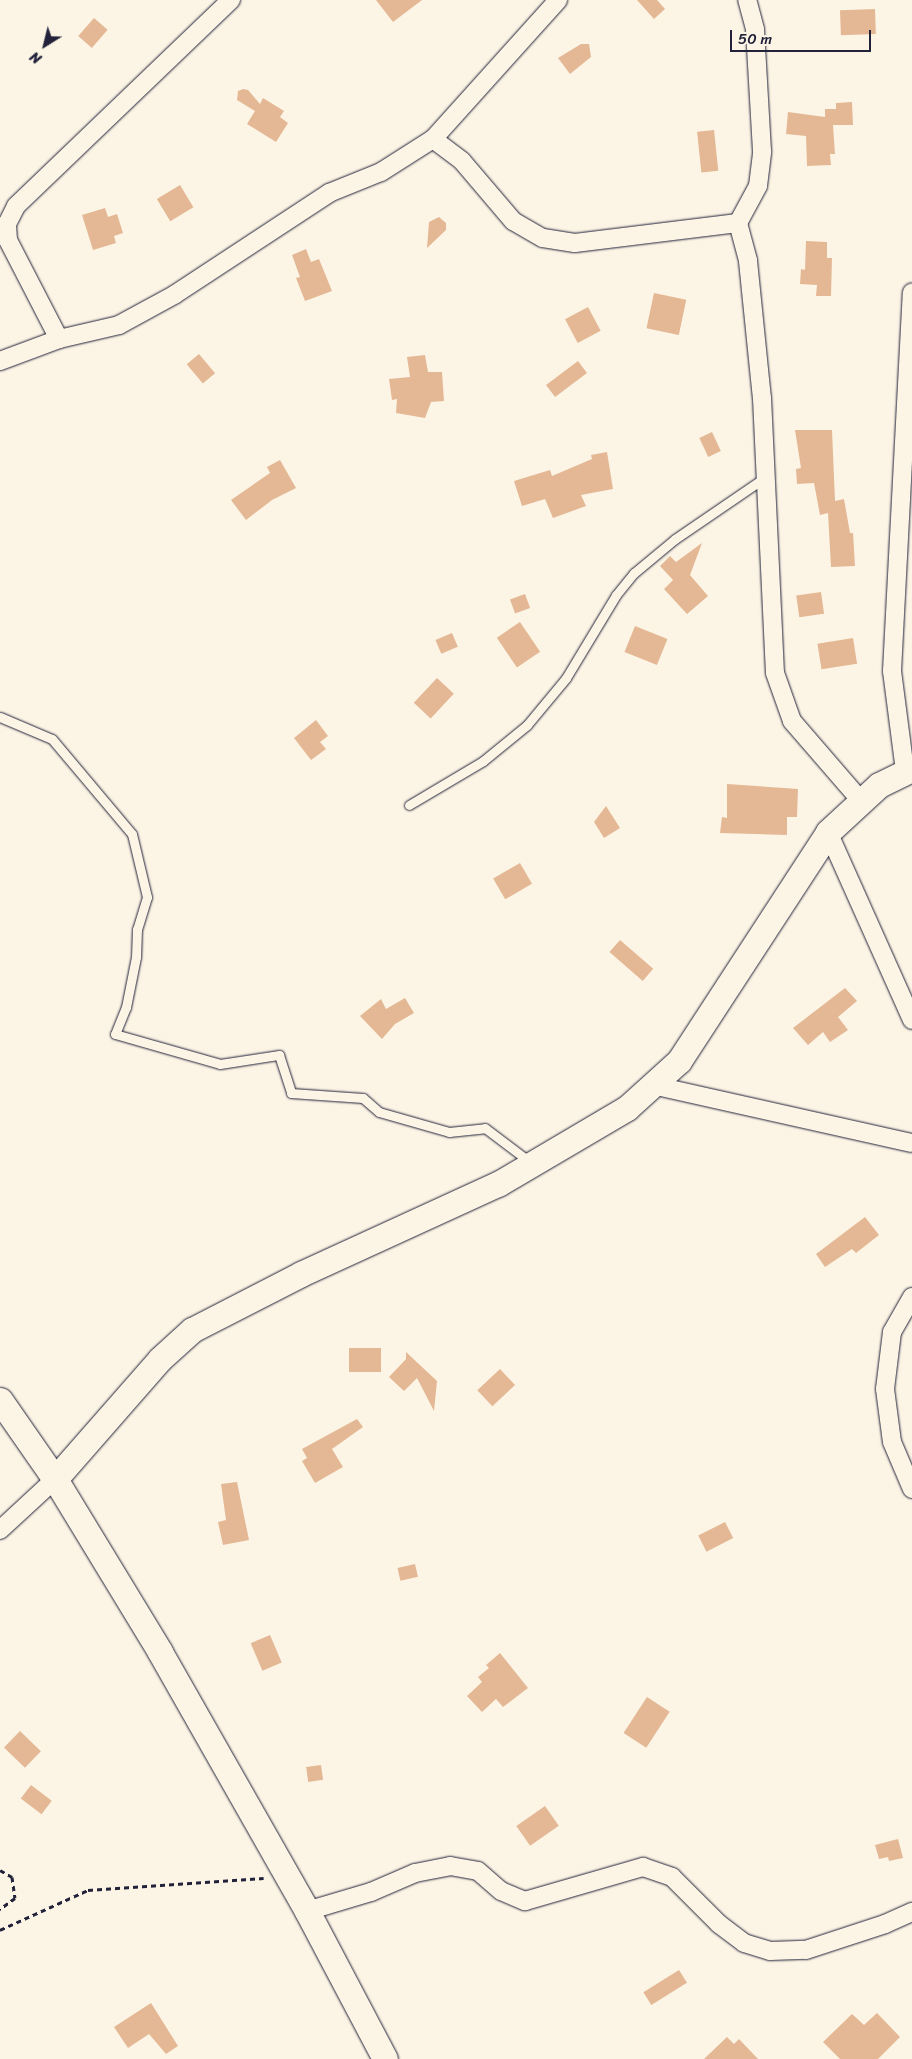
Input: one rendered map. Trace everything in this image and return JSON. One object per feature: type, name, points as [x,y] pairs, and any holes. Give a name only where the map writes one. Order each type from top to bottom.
[{"type":"street","points":[[59,339],[8,240],[7,224],[16,206],[231,0]]},
{"type":"street","points":[[0,362],[59,339],[119,325],[174,295],[329,193],[381,172],[433,139],[558,0]]},
{"type":"street","points":[[747,0],[755,30],[762,151],[758,186],[738,223],[748,260],[753,300],[775,673],[792,721],[861,801]]},
{"type":"street","points":[[433,139],[462,161],[513,221],[543,238],[575,243],[593,242],[738,223]]},
{"type":"street","points":[[0,1530],[55,1479],[160,1359],[192,1330],[301,1274],[498,1184],[627,1108],[679,1061],[828,832],[879,785],[909,770],[892,671],[912,294]]},
{"type":"street","points":[[828,832],[912,1020]]},
{"type":"street","points":[[652,1085],[912,1143]]},
{"type":"street","points":[[912,1297],[892,1332],[885,1390],[892,1442],[912,1489]]},
{"type":"street","points":[[0,1400],[55,1479],[160,1652],[307,1911],[385,2059]]},
{"type":"street","points":[[307,1911],[371,1892],[415,1873],[450,1866],[478,1871],[501,1891],[525,1901],[643,1867],[672,1877],[719,1924],[744,1943],[770,1951],[806,1950],[885,1924],[912,1912]]},
{"type":"lane","points":[[409,805],[483,761],[527,725],[566,678],[616,594],[634,573],[675,538],[764,478]]},
{"type":"lane","points":[[0,717],[52,739],[132,834],[147,897],[136,929],[136,957],[126,1007],[115,1034],[220,1064],[279,1055],[291,1093],[363,1098],[379,1112],[449,1132],[484,1128],[532,1164]]},
{"type":"path","points":[[0,1870],[12,1877],[15,1898],[0,1909]]},
{"type":"path","points":[[0,1930],[88,1890],[287,1877]]},
{"type":"building","points":[[376,0],[422,0],[393,22]]},
{"type":"building","points":[[637,0],[657,0],[665,9],[654,19]]},
{"type":"building","points":[[875,9],[876,34],[841,35],[840,10]]},
{"type":"building","points":[[94,18],[108,30],[92,48],[78,36]]},
{"type":"building","points":[[581,44],[589,44],[591,57],[570,74],[558,58]]},
{"type":"building","points":[[248,90],[260,104],[263,98],[284,111],[280,117],[288,123],[276,142],[247,124],[255,111],[237,100],[238,91]]},
{"type":"building","points":[[852,102],[853,125],[833,125],[835,154],[830,154],[831,165],[807,166],[806,136],[786,134],[788,112],[825,117],[825,109],[836,109],[836,103]]},
{"type":"building","points":[[714,130],[718,171],[701,173],[697,132]]},
{"type":"building","points":[[180,185],[193,207],[170,221],[157,199]]},
{"type":"building","points":[[105,208],[108,217],[117,214],[123,233],[114,236],[116,243],[93,250],[82,215]]},
{"type":"building","points":[[439,217],[446,223],[446,230],[427,248],[429,222]]},
{"type":"building","points":[[806,241],[827,242],[827,258],[832,258],[831,296],[816,296],[817,285],[800,284],[801,269],[805,270]]},
{"type":"building","points":[[306,249],[311,262],[319,259],[332,291],[305,301],[296,278],[300,277],[292,255]]},
{"type":"building","points":[[654,293],[686,300],[679,335],[647,328]]},
{"type":"building","points":[[588,307],[601,331],[578,343],[565,319]]},
{"type":"building","points":[[199,354],[215,373],[203,383],[187,364]]},
{"type":"building","points":[[425,355],[428,372],[442,372],[444,401],[431,402],[425,418],[396,413],[397,399],[392,400],[389,379],[410,377],[407,357]]},
{"type":"building","points":[[578,361],[587,373],[555,397],[546,385]]},
{"type":"building","points":[[795,430],[832,430],[835,501],[844,499],[850,533],[853,533],[855,566],[831,567],[828,513],[820,515],[814,483],[797,484],[796,469],[801,468]]},
{"type":"building","points":[[712,432],[721,451],[708,457],[699,438]]},
{"type":"building","points":[[607,452],[613,489],[581,495],[586,506],[553,518],[545,499],[522,506],[514,481],[550,470],[552,476],[592,459],[591,455]]},
{"type":"building","points":[[280,460],[296,488],[272,500],[246,520],[231,500],[270,473],[267,467]]},
{"type":"building","points":[[702,543],[690,575],[708,596],[687,614],[664,589],[673,580],[660,566],[670,556],[676,562]]},
{"type":"building","points":[[821,592],[824,614],[799,617],[796,595]]},
{"type":"building","points":[[525,594],[530,608],[515,614],[510,599]]},
{"type":"building","points":[[520,622],[540,652],[517,668],[497,638]]},
{"type":"building","points":[[635,626],[667,639],[657,665],[625,652]]},
{"type":"building","points":[[452,633],[458,647],[441,654],[435,640]]},
{"type":"building","points":[[853,638],[857,664],[822,669],[817,644]]},
{"type":"building","points":[[437,678],[454,694],[431,719],[414,703]]},
{"type":"building","points":[[316,720],[328,736],[320,742],[326,749],[311,760],[294,738]]},
{"type":"building","points":[[727,784],[798,789],[797,817],[787,817],[787,835],[720,833],[722,817],[727,818]]},
{"type":"building","points":[[606,806],[620,828],[604,838],[594,822]]},
{"type":"building","points":[[520,863],[532,884],[505,899],[493,878]]},
{"type":"building","points":[[620,940],[653,969],[643,981],[610,952]]},
{"type":"building","points":[[845,988],[857,1001],[838,1017],[848,1030],[830,1042],[823,1032],[808,1045],[793,1028]]},
{"type":"building","points":[[405,998],[414,1013],[395,1024],[382,1039],[360,1016],[381,999],[386,1009]]},
{"type":"building","points":[[865,1217],[879,1235],[856,1253],[852,1249],[825,1267],[816,1254]]},
{"type":"building","points":[[349,1348],[381,1348],[381,1372],[349,1372]]},
{"type":"building","points":[[406,1352],[437,1381],[434,1411],[417,1378],[404,1391],[389,1377],[406,1359]]},
{"type":"building","points":[[500,1369],[515,1385],[492,1406],[477,1390]]},
{"type":"building","points":[[357,1419],[363,1427],[332,1449],[343,1467],[315,1483],[302,1461],[307,1458],[302,1449]]},
{"type":"building","points":[[237,1482],[249,1540],[223,1545],[218,1522],[226,1520],[221,1484]]},
{"type":"building","points":[[725,1522],[733,1538],[706,1552],[698,1536]]},
{"type":"building","points":[[415,1564],[418,1577],[400,1581],[397,1568]]},
{"type":"building","points":[[270,1635],[282,1663],[262,1671],[251,1643]]},
{"type":"building","points":[[500,1653],[528,1688],[503,1707],[496,1699],[482,1712],[467,1696],[482,1682],[478,1677],[489,1668],[486,1665]]},
{"type":"building","points":[[647,1697],[670,1712],[646,1748],[624,1733]]},
{"type":"building","points":[[20,1731],[41,1751],[25,1768],[4,1748]]},
{"type":"building","points":[[321,1765],[323,1780],[308,1782],[306,1767]]},
{"type":"building","points":[[31,1785],[52,1801],[42,1814],[21,1799]]},
{"type":"building","points":[[545,1806],[559,1826],[530,1846],[516,1826]]},
{"type":"building","points":[[898,1839],[903,1858],[889,1861],[888,1857],[879,1859],[875,1845]]},
{"type":"building","points":[[679,1970],[687,1983],[651,2005],[643,1992]]},
{"type":"building","points":[[151,2003],[178,2046],[166,2054],[149,2034],[128,2048],[114,2027]]},
{"type":"building","points":[[877,2013],[900,2037],[878,2059],[840,2059],[823,2042],[852,2014],[864,2025]]},
{"type":"building","points":[[727,2037],[734,2044],[739,2039],[758,2059],[704,2059]]}]
